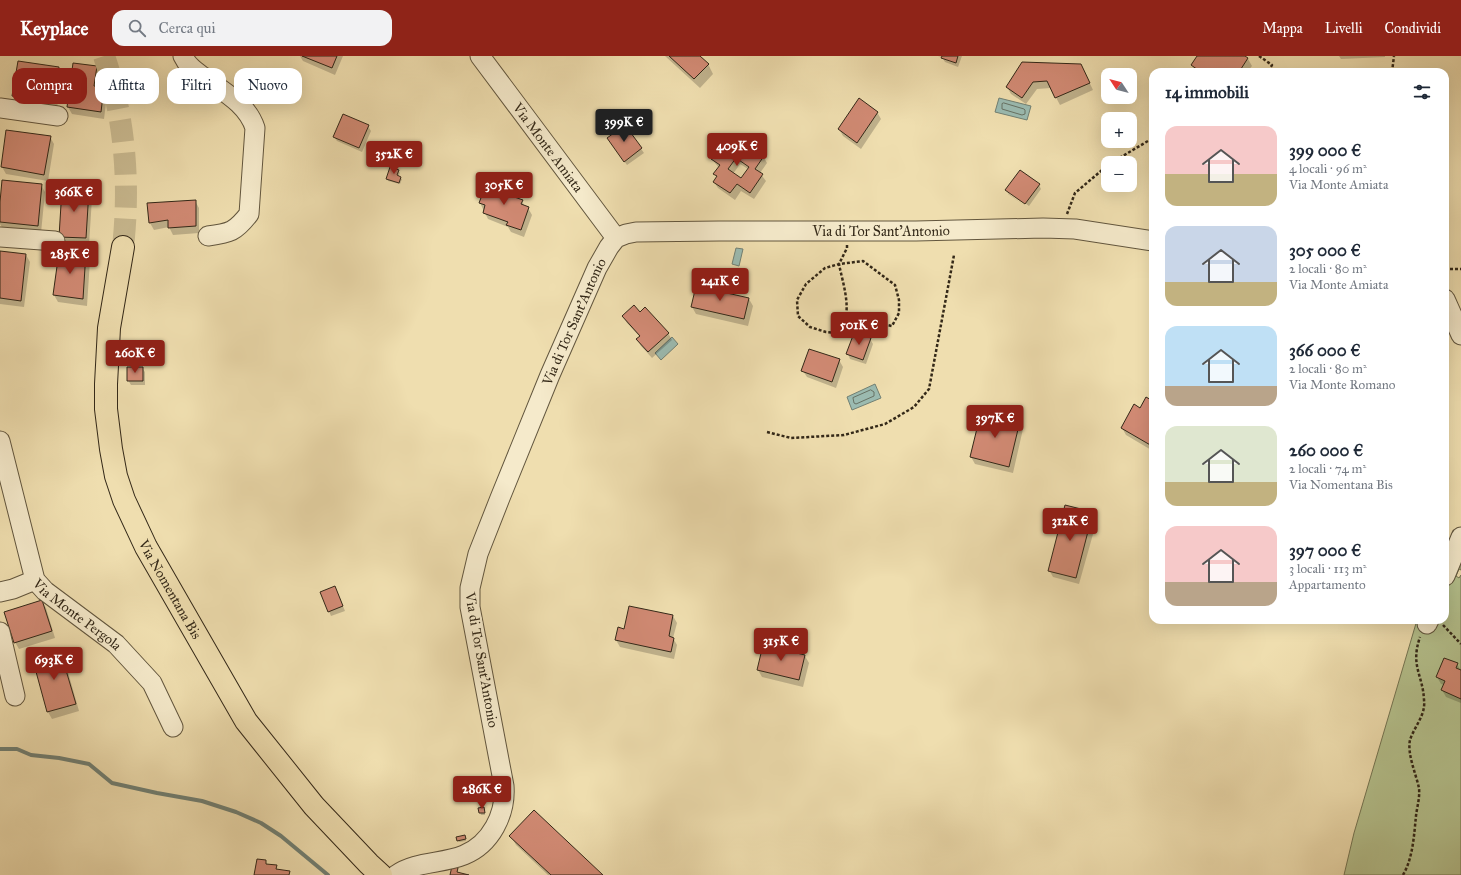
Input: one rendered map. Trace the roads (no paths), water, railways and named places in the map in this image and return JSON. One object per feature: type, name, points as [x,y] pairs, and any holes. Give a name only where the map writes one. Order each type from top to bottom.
[{"type":"main road","name":"Via Nomentana Bis","points":[[123,247],[109,328],[106,384],[108,430],[119,488],[146,547],[246,721],[314,806],[381,875]]},
{"type":"street","points":[[183,56],[190,66],[243,106],[250,116],[255,128],[249,214],[241,224],[228,233],[208,236]]},
{"type":"street","name":"Via Monte Amiata","points":[[480,56],[616,238]]},
{"type":"street","points":[[0,108],[58,116]]},
{"type":"street","name":"Via di Tor Sant'Antonio","points":[[406,873],[424,864],[464,855],[472,850],[489,835],[496,825],[503,810],[505,795],[504,786],[470,607],[471,578],[478,554],[550,375],[601,259],[616,238],[636,232],[1059,228],[1099,232],[1149,240]]},
{"type":"street","points":[[0,237],[55,241]]},
{"type":"street","points":[[1449,308],[1461,335]]},
{"type":"street","name":"Via Monte Pergola","points":[[0,441],[3,467],[35,580],[45,591],[116,644],[152,683],[173,727]]},
{"type":"street","points":[[1449,566],[1461,537]]},
{"type":"street","points":[[0,592],[13,589],[35,580]]},
{"type":"street","points":[[0,632],[14,696]]},
{"type":"water","points":[[999,98],[1031,106],[1027,120],[995,112]]},
{"type":"water","points":[[736,248],[743,249],[739,266],[732,264]]},
{"type":"water","points":[[672,337],[678,344],[661,360],[655,353]]},
{"type":"water","points":[[875,384],[881,398],[852,410],[847,397]]},
{"type":"waterway","points":[[0,749],[17,749],[31,755],[59,758],[89,764],[112,783],[202,801],[236,812],[261,823],[281,836],[328,875]]},
{"type":"tunnel","points":[[104,56],[117,103],[124,151],[126,199],[123,247]]}]
